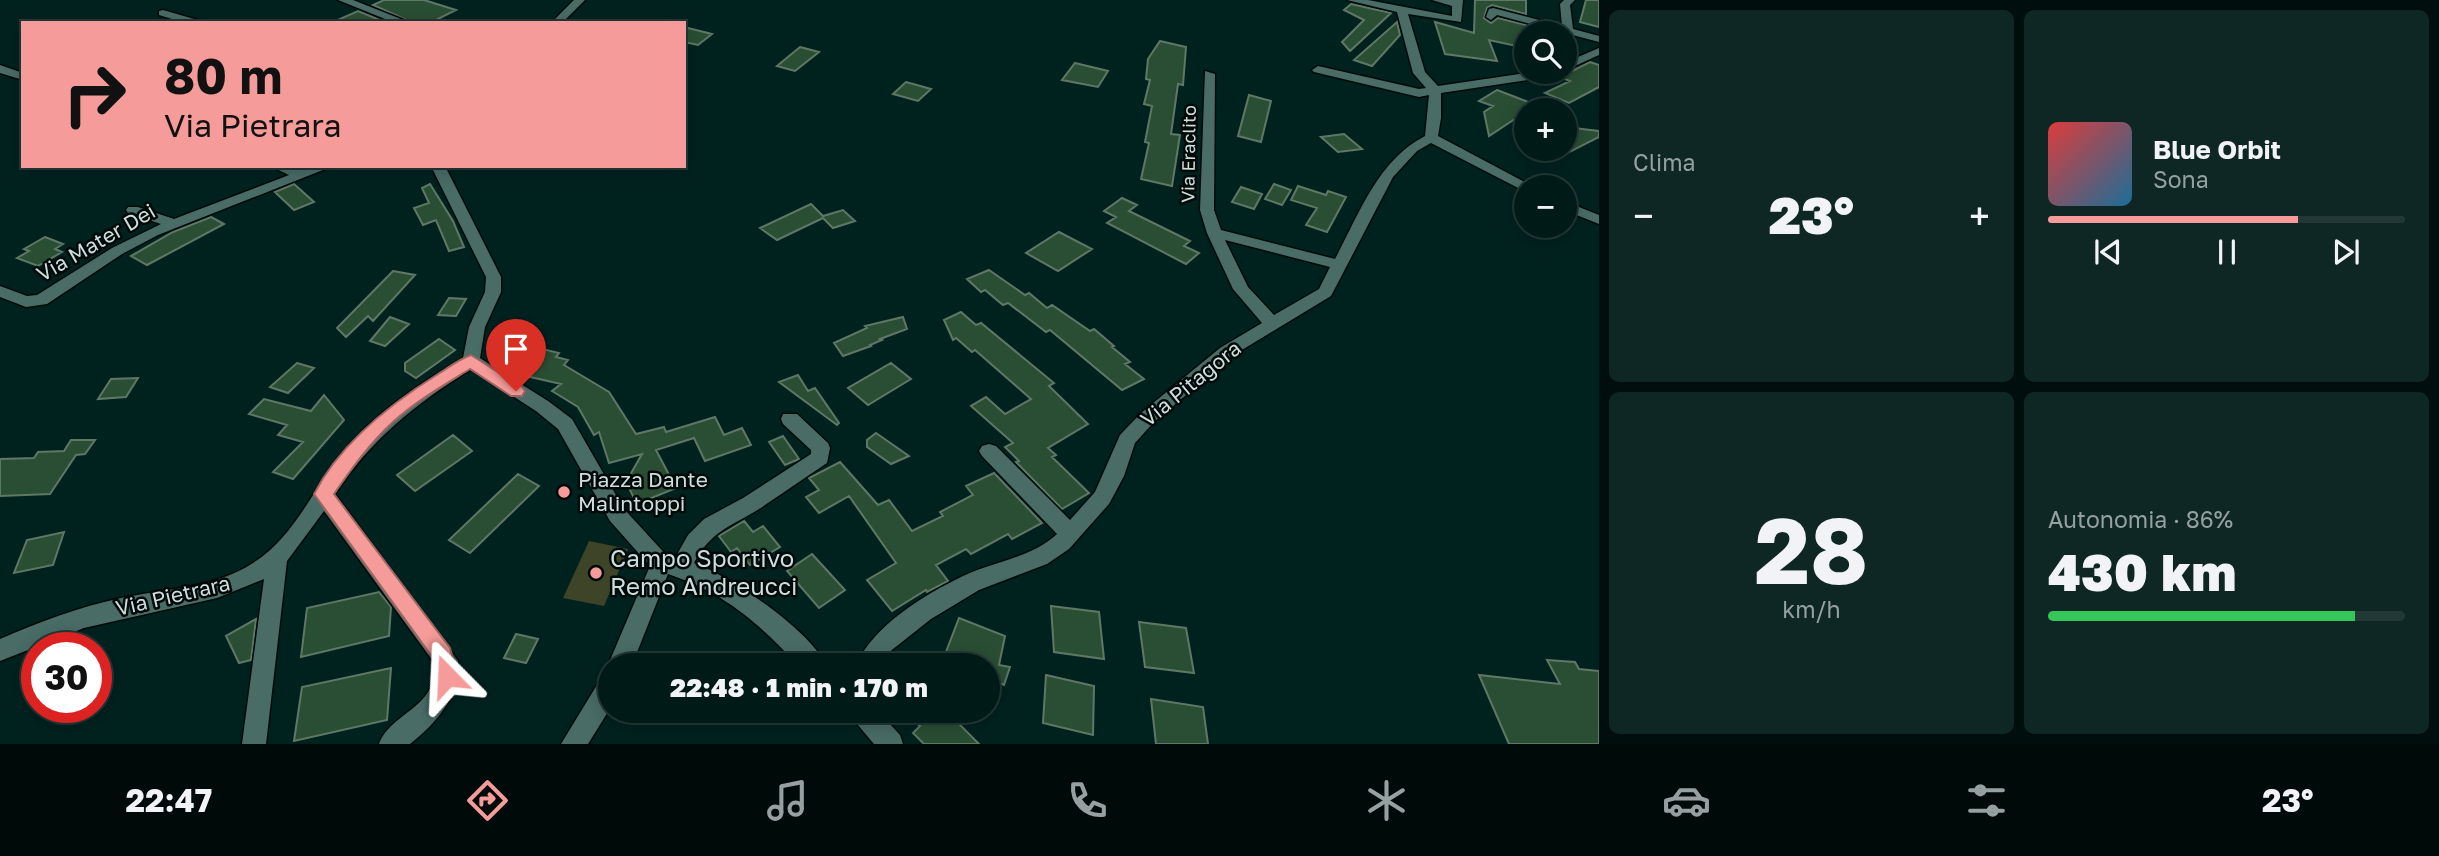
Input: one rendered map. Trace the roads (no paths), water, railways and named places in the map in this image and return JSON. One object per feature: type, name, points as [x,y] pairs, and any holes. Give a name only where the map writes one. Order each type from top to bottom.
[{"type":"street","points":[[343,0],[401,21]]},
{"type":"street","points":[[558,21],[580,0]]},
{"type":"street","points":[[1352,0],[1457,20],[1458,2],[1437,0]]},
{"type":"street","points":[[1567,21],[1565,5],[1570,0]]},
{"type":"street","points":[[1402,10],[1419,73],[1435,91],[1435,118],[1431,138],[1514,180]]},
{"type":"street","points":[[1491,18],[1493,11],[1532,21]]},
{"type":"street","points":[[163,13],[190,21]]},
{"type":"street","points":[[1577,33],[1599,39]]},
{"type":"street","points":[[1577,62],[1599,51]]},
{"type":"street","points":[[0,69],[21,76]]},
{"type":"street","points":[[1318,70],[1407,92],[1435,91],[1514,78]]},
{"type":"street","name":"Via Eraclito","points":[[1209,74],[1207,210],[1214,233],[1241,289],[1271,322]]},
{"type":"street","name":"Via Pitagora","points":[[875,653],[880,645],[923,612],[980,578],[1046,555],[1070,534],[1107,491],[1125,444],[1135,429],[1226,352],[1271,322],[1320,297],[1341,265],[1387,175],[1412,148],[1431,138]]},
{"type":"street","points":[[283,168],[302,175]]},
{"type":"street","name":"Via Mater Dei","points":[[0,291],[23,301],[41,300],[117,251],[173,223],[321,168]]},
{"type":"street","points":[[439,168],[491,268],[495,282],[494,295],[477,327],[471,361],[542,405],[565,424],[617,516],[671,566],[703,575],[724,586],[766,619],[801,653]]},
{"type":"street","name":"Via Mater Dei","points":[[133,210],[173,223]]},
{"type":"street","points":[[1577,211],[1599,220]]},
{"type":"street","points":[[1214,233],[1341,265]]},
{"type":"street","name":"Via Pietrara","points":[[0,650],[97,614],[225,587],[253,575],[277,557],[355,452],[388,417],[471,361]]},
{"type":"street","points":[[626,653],[671,566],[695,541],[711,525],[750,504],[820,458],[821,448],[790,419]]},
{"type":"street","points":[[989,451],[1070,534]]},
{"type":"street","points":[[323,494],[446,661],[447,676],[442,693],[421,719],[391,744]]},
{"type":"street","points":[[254,744],[277,557]]},
{"type":"street","points":[[573,744],[598,707]]},
{"type":"street","points":[[874,723],[891,744]]},
{"type":"place","name":"Piazza Dante Malintoppi","points":[[564,492]]},
{"type":"place","name":"Campo Sportivo Remo Andreucci","points":[[596,573]]}]
